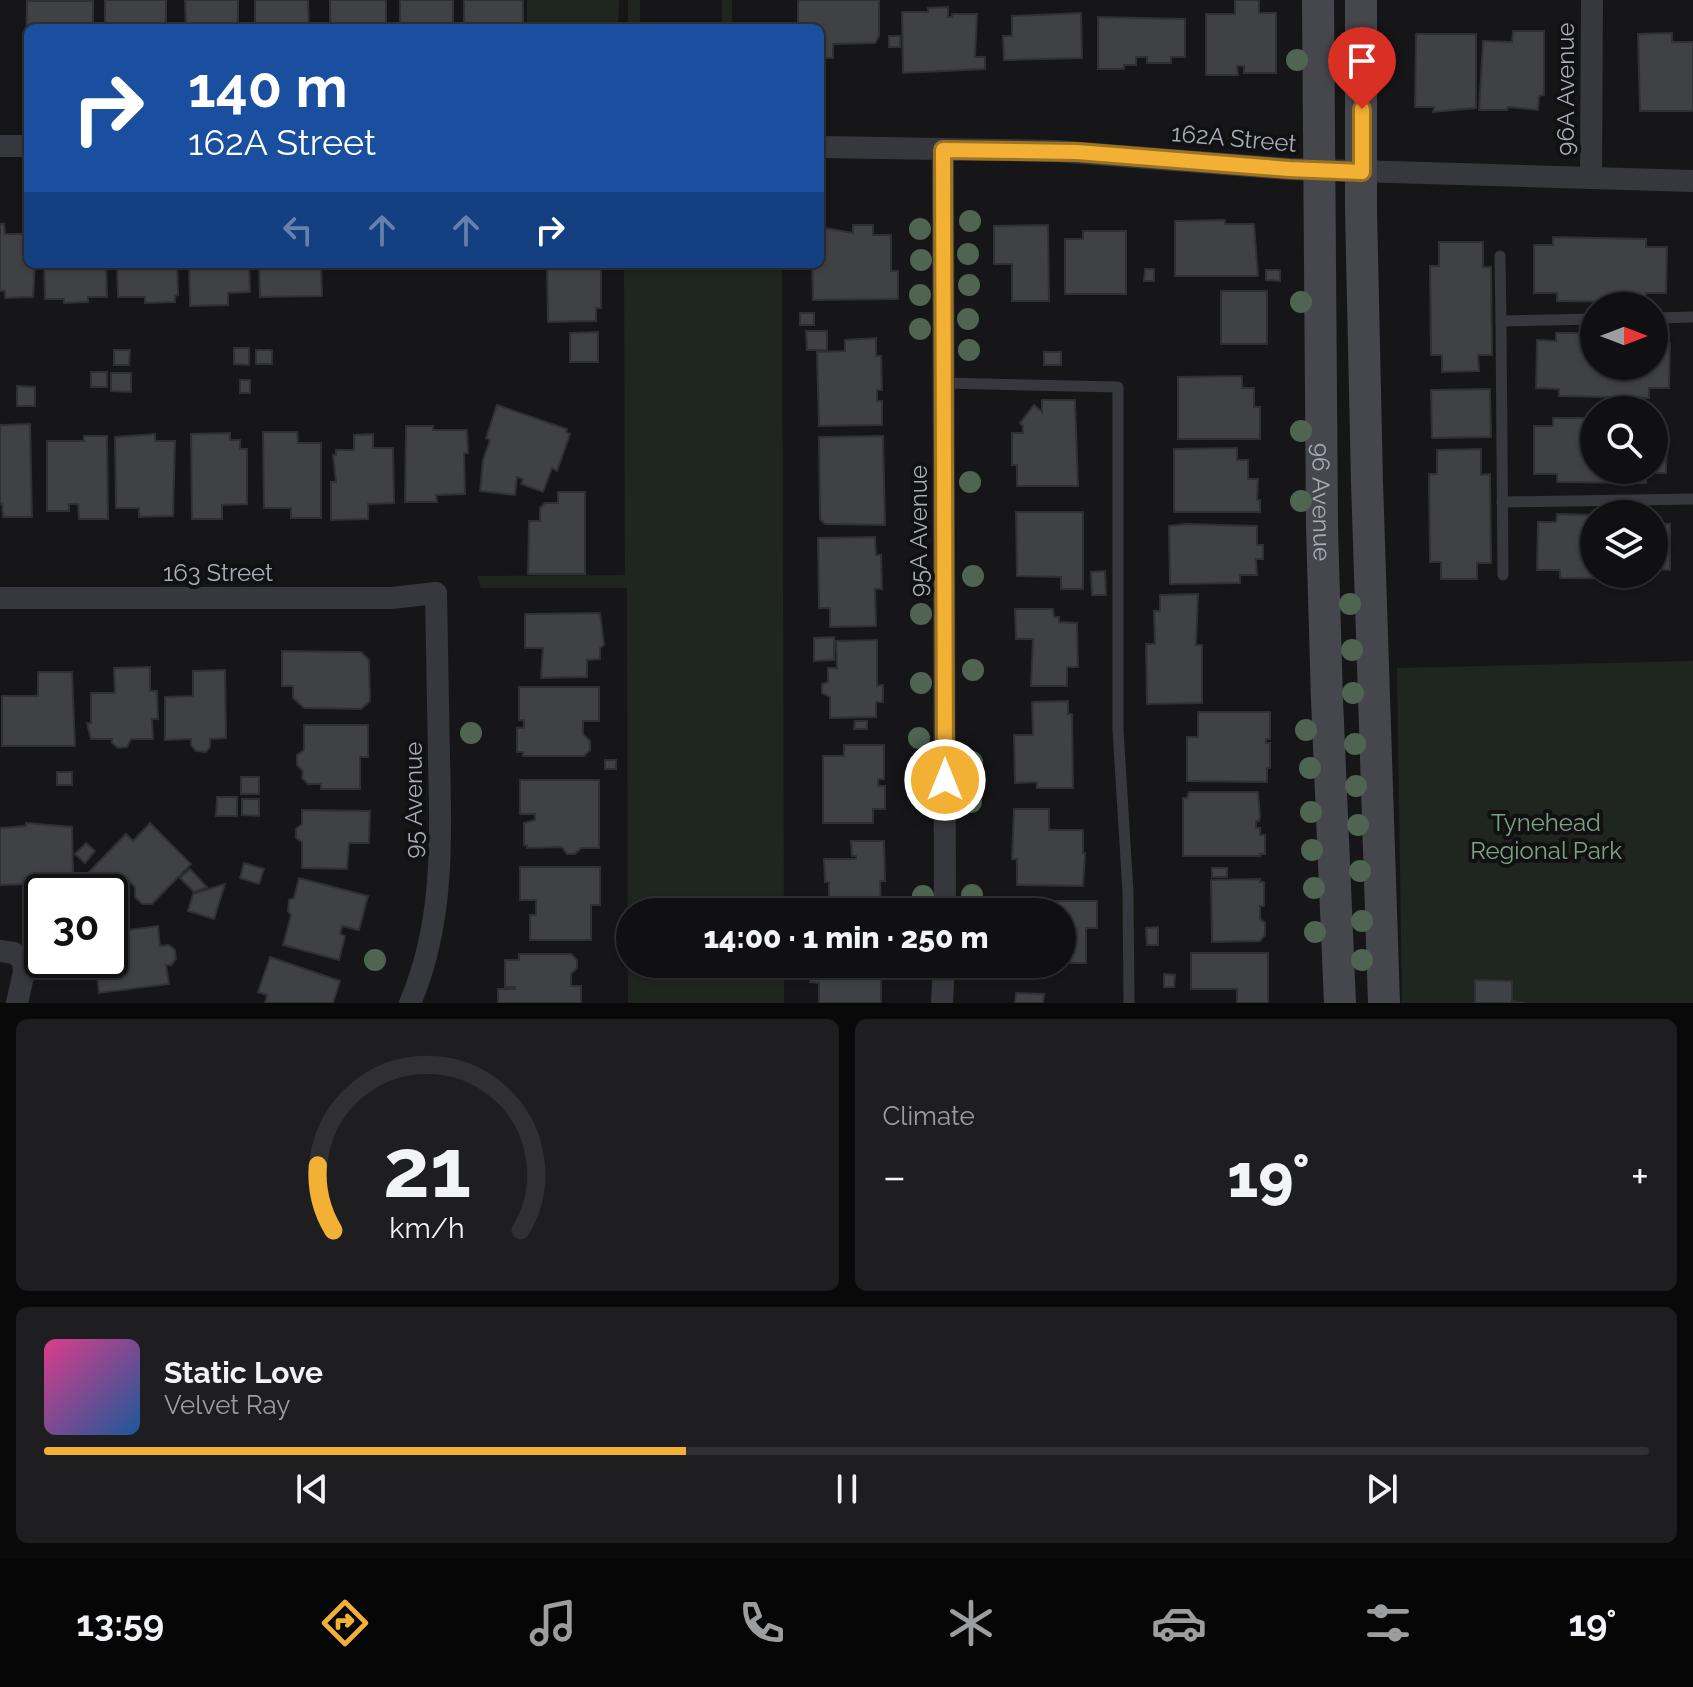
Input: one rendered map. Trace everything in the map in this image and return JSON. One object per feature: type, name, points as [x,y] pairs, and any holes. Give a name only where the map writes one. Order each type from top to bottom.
[{"type":"main road","name":"96 Avenue","points":[[1318,0],[1327,700],[1340,1003]]},
{"type":"main road","name":"96 Avenue","points":[[1361,0],[1367,482],[1384,1003]]},
{"type":"street","name":"96A Avenue","points":[[1591,178],[1592,0]]},
{"type":"street","points":[[0,146],[24,146]]},
{"type":"street","name":"162A Street","points":[[824,147],[1084,152],[1318,170],[1693,181]]},
{"type":"street","name":"95A Avenue","points":[[943,150],[945,898]]},
{"type":"street","name":"163 Street","points":[[0,598],[391,598],[436,593]]},
{"type":"street","name":"95 Avenue","points":[[410,1003],[423,970],[439,889],[436,593]]},
{"type":"street","points":[[0,951],[14,953],[23,960],[24,972],[17,1003]]},
{"type":"street","points":[[942,1003],[943,978]]},
{"type":"lane","points":[[1500,256],[1503,575]]},
{"type":"lane","points":[[1668,318],[1693,317]]},
{"type":"lane","points":[[1501,321],[1580,319]]},
{"type":"lane","points":[[944,383],[1118,387],[1118,730],[1128,892],[1129,1003]]},
{"type":"lane","points":[[1502,502],[1693,499]]},
{"type":"green space","points":[[527,0],[619,0],[618,24],[527,24]]},
{"type":"green space","points":[[628,0],[640,0],[640,24],[628,24]]},
{"type":"green space","points":[[722,0],[732,0],[732,24],[722,24]]},
{"type":"green space","points":[[624,268],[782,268],[784,898],[628,898],[627,588],[481,588],[477,576],[625,575]]},
{"type":"green space","name":"Tynehead Regional Park","points":[[1693,661],[1693,1003],[1402,1003],[1397,668]]},
{"type":"green space","points":[[628,978],[784,978],[784,1003],[628,1003]]},
{"type":"building","points":[[105,0],[166,0],[166,24],[105,24]]},
{"type":"building","points":[[185,0],[238,0],[238,24],[186,24]]},
{"type":"building","points":[[255,0],[308,0],[309,24],[255,24]]},
{"type":"building","points":[[330,0],[386,0],[386,24],[330,24]]},
{"type":"building","points":[[400,0],[453,0],[453,24],[400,24]]},
{"type":"building","points":[[464,0],[523,0],[523,24],[464,24]]},
{"type":"building","points":[[798,0],[879,0],[879,36],[875,43],[833,44],[833,58],[824,58],[824,24],[798,24]]},
{"type":"building","points":[[1235,0],[1259,0],[1259,13],[1276,13],[1276,73],[1244,73],[1244,66],[1237,66],[1238,75],[1206,75],[1206,14],[1235,14]]},
{"type":"building","points":[[27,1],[93,1],[93,24],[27,24]]},
{"type":"building","points":[[948,7],[948,17],[952,14],[977,14],[975,57],[985,57],[985,69],[903,73],[902,12],[928,12],[928,8]]},
{"type":"building","points":[[1081,13],[1082,58],[1004,60],[1003,36],[1012,36],[1012,16]]},
{"type":"building","points":[[1098,17],[1185,19],[1185,57],[1171,57],[1171,63],[1147,63],[1147,57],[1136,57],[1136,65],[1124,65],[1124,69],[1098,69]]},
{"type":"building","points":[[1513,31],[1544,31],[1544,95],[1539,96],[1538,110],[1508,107],[1507,110],[1479,110],[1483,41],[1512,42]]},
{"type":"building","points":[[1672,33],[1672,42],[1693,42],[1693,111],[1640,111],[1638,34]]},
{"type":"building","points":[[1416,34],[1476,34],[1476,108],[1433,112],[1434,107],[1415,107]]},
{"type":"building","points":[[889,36],[900,36],[900,47],[889,47]]},
{"type":"building","points":[[1225,220],[1225,224],[1254,224],[1258,276],[1175,276],[1175,221]]},
{"type":"building","points":[[0,224],[4,224],[5,234],[24,234],[24,268],[35,268],[33,297],[5,298],[5,291],[0,291]]},
{"type":"building","points":[[853,225],[873,225],[873,235],[891,235],[891,271],[898,271],[898,299],[813,300],[812,268],[824,268],[824,228],[853,233]]},
{"type":"building","points":[[1048,225],[1049,301],[1012,301],[1012,264],[994,264],[994,226]]},
{"type":"building","points":[[1083,231],[1126,231],[1126,294],[1065,294],[1065,239],[1083,239]]},
{"type":"building","points":[[1553,237],[1646,239],[1646,247],[1667,247],[1666,292],[1580,292],[1580,301],[1557,301],[1557,293],[1534,293],[1534,245],[1553,245]]},
{"type":"building","points":[[1439,242],[1483,242],[1483,267],[1491,267],[1492,355],[1478,355],[1479,371],[1442,372],[1442,355],[1431,355],[1430,266],[1439,266]]},
{"type":"building","points":[[44,268],[106,268],[107,297],[88,297],[88,302],[64,303],[64,299],[45,299]]},
{"type":"building","points":[[117,268],[177,268],[178,295],[175,302],[145,303],[145,297],[118,297]]},
{"type":"building","points":[[189,268],[249,268],[250,292],[228,293],[228,305],[190,306]]},
{"type":"building","points":[[259,268],[321,268],[322,296],[260,297]]},
{"type":"building","points":[[547,268],[601,268],[601,308],[596,308],[596,321],[548,322]]},
{"type":"building","points":[[1145,269],[1154,269],[1154,281],[1144,281]]},
{"type":"building","points":[[1266,270],[1280,270],[1280,281],[1266,280]]},
{"type":"building","points":[[1221,291],[1267,291],[1267,344],[1221,344]]},
{"type":"building","points":[[800,313],[814,313],[814,325],[800,325]]},
{"type":"building","points":[[806,331],[827,331],[827,350],[807,350]]},
{"type":"building","points":[[598,332],[598,362],[570,362],[570,333]]},
{"type":"building","points":[[1556,333],[1580,333],[1580,380],[1668,380],[1670,343],[1669,388],[1649,388],[1649,396],[1580,396],[1559,396],[1559,389],[1536,388],[1537,340],[1556,341]]},
{"type":"building","points":[[876,338],[876,356],[881,356],[882,390],[877,390],[877,401],[882,401],[882,425],[819,426],[817,352],[845,351],[845,340]]},
{"type":"building","points":[[234,348],[249,348],[249,365],[234,364]]},
{"type":"building","points":[[114,350],[130,350],[129,365],[114,365]]},
{"type":"building","points":[[256,350],[272,350],[272,364],[256,364]]},
{"type":"building","points":[[1044,352],[1061,352],[1061,365],[1044,365]]},
{"type":"building","points":[[91,372],[107,372],[107,387],[91,387]]},
{"type":"building","points":[[111,373],[131,373],[131,392],[111,391]]},
{"type":"building","points":[[1242,376],[1242,388],[1254,388],[1254,407],[1260,407],[1260,439],[1178,439],[1178,377]]},
{"type":"building","points":[[240,380],[250,380],[250,393],[240,393]]},
{"type":"building","points":[[17,386],[35,387],[35,406],[17,406]]},
{"type":"building","points":[[1490,389],[1491,437],[1432,438],[1431,390]]},
{"type":"building","points":[[1042,400],[1075,400],[1078,486],[1017,486],[1017,465],[1012,465],[1012,433],[1023,433],[1020,423],[1034,405],[1042,412]]},
{"type":"building","points":[[497,405],[567,429],[566,432],[570,434],[557,471],[552,468],[543,492],[521,484],[523,479],[517,477],[515,495],[480,491],[483,460],[490,440],[486,438]]},
{"type":"building","points":[[1553,418],[1580,418],[1580,482],[1557,482],[1557,474],[1534,474],[1534,426],[1553,426]]},
{"type":"building","points":[[30,424],[32,517],[3,517],[0,504],[0,425]]},
{"type":"building","points":[[406,426],[467,430],[465,494],[436,495],[437,502],[405,502]]},
{"type":"building","points":[[263,432],[297,432],[298,443],[321,443],[321,518],[291,518],[291,508],[264,508]]},
{"type":"building","points":[[230,433],[230,440],[240,440],[240,449],[247,449],[247,504],[222,505],[222,519],[192,519],[191,434]]},
{"type":"building","points":[[155,434],[155,441],[175,441],[173,516],[139,517],[139,508],[116,508],[115,437]]},
{"type":"building","points":[[373,434],[373,448],[393,448],[394,503],[368,504],[368,519],[331,520],[331,482],[336,482],[333,455],[336,455],[336,450],[354,450],[354,435]]},
{"type":"building","points":[[84,436],[107,436],[108,519],[79,519],[78,504],[69,504],[69,511],[47,511],[47,441],[84,441]]},
{"type":"building","points":[[883,436],[885,525],[825,524],[820,519],[819,437]]},
{"type":"building","points":[[1237,448],[1237,460],[1248,460],[1248,479],[1258,479],[1260,512],[1174,512],[1174,449]]},
{"type":"building","points":[[1481,449],[1481,475],[1490,474],[1491,563],[1477,563],[1477,579],[1441,579],[1441,562],[1430,562],[1429,474],[1437,474],[1437,450]]},
{"type":"building","points":[[558,492],[585,492],[585,574],[528,574],[529,521],[540,521],[540,508],[545,503],[558,503]]},
{"type":"building","points":[[1016,512],[1083,512],[1083,589],[1061,589],[1061,577],[1017,576]]},
{"type":"building","points":[[1557,514],[1580,515],[1580,578],[1560,578],[1560,570],[1537,570],[1538,522],[1556,522]]},
{"type":"building","points":[[1668,524],[1670,524],[1668,570]]},
{"type":"building","points":[[1169,526],[1257,526],[1257,545],[1263,545],[1263,559],[1256,559],[1257,575],[1240,575],[1240,583],[1170,584]]},
{"type":"building","points":[[875,537],[876,555],[881,555],[882,589],[875,589],[876,626],[830,627],[830,608],[819,608],[818,538]]},
{"type":"building","points":[[1105,571],[1106,595],[1092,595],[1091,572]]},
{"type":"building","points":[[1198,594],[1196,645],[1202,645],[1202,703],[1147,704],[1146,644],[1155,644],[1154,611],[1160,611],[1160,595]]},
{"type":"building","points":[[1015,609],[1053,609],[1054,617],[1059,617],[1059,622],[1077,623],[1078,667],[1067,667],[1067,686],[1031,686],[1033,639],[1016,639]]},
{"type":"building","points":[[600,613],[604,645],[600,648],[600,659],[587,660],[587,677],[541,678],[543,648],[525,648],[525,614]]},
{"type":"building","points":[[834,637],[834,660],[814,661],[814,638]]},
{"type":"building","points":[[877,640],[877,686],[883,685],[883,702],[876,702],[876,717],[830,718],[830,697],[822,693],[822,684],[828,682],[828,668],[837,668],[836,641]]},
{"type":"building","points":[[282,651],[361,652],[369,660],[370,701],[361,709],[304,708],[293,698],[293,686],[282,686]]},
{"type":"building","points":[[150,667],[150,691],[157,691],[158,719],[152,719],[153,739],[131,739],[127,747],[118,748],[112,739],[91,739],[87,723],[91,723],[91,693],[115,693],[114,668]]},
{"type":"building","points":[[225,670],[226,738],[210,739],[206,752],[196,751],[191,739],[165,740],[165,697],[193,696],[193,671]]},
{"type":"building","points":[[38,672],[72,672],[75,746],[2,746],[2,696],[38,696]]},
{"type":"building","points":[[519,687],[599,687],[599,721],[583,721],[583,734],[590,741],[590,750],[584,756],[523,756],[523,752],[517,752],[517,728],[524,728],[524,720],[519,720]]},
{"type":"building","points":[[1068,701],[1068,714],[1072,714],[1073,788],[1037,788],[1037,782],[1015,783],[1014,735],[1033,735],[1032,702]]},
{"type":"building","points":[[1198,712],[1270,712],[1270,739],[1266,739],[1266,743],[1270,743],[1267,782],[1187,781],[1187,737],[1198,737]]},
{"type":"building","points":[[855,721],[867,721],[867,729],[854,729]]},
{"type":"building","points":[[304,725],[368,725],[368,757],[360,757],[360,789],[321,789],[321,784],[308,784],[302,778],[303,771],[297,765],[297,755],[304,750]]},
{"type":"building","points":[[844,745],[884,745],[884,779],[878,779],[878,786],[885,786],[885,809],[873,809],[873,823],[823,823],[823,756],[844,756]]},
{"type":"building","points":[[605,760],[616,760],[616,769],[605,769]]},
{"type":"building","points":[[57,772],[72,772],[72,785],[57,785]]},
{"type":"building","points":[[241,777],[259,777],[259,794],[241,794]]},
{"type":"building","points":[[520,780],[599,780],[599,848],[581,848],[575,854],[567,854],[562,847],[527,848],[524,845],[524,823],[535,820],[535,814],[520,814]]},
{"type":"building","points":[[1189,792],[1258,792],[1260,817],[1256,828],[1260,828],[1260,835],[1265,835],[1265,854],[1183,856],[1183,798],[1187,798]]},
{"type":"building","points":[[217,797],[237,797],[237,816],[216,816]]},
{"type":"building","points":[[242,799],[259,799],[259,816],[242,815]]},
{"type":"building","points":[[1014,809],[1049,809],[1049,830],[1083,830],[1083,886],[1017,885],[1017,859],[1012,859]]},
{"type":"building","points":[[302,810],[370,811],[369,843],[349,843],[347,869],[302,868],[302,842],[296,838],[296,829],[302,824]]},
{"type":"building","points":[[26,823],[72,827],[73,874],[24,874],[24,884],[0,885],[0,828],[26,826]]},
{"type":"building","points":[[150,823],[191,864],[152,904],[142,904],[135,897],[135,887],[128,882],[128,874],[87,874],[126,834],[133,841]]},
{"type":"building","points":[[851,841],[884,841],[885,881],[880,881],[881,898],[829,898],[824,859],[856,859],[852,856]]},
{"type":"building","points":[[86,843],[95,851],[85,863],[75,854]]},
{"type":"building","points":[[244,863],[264,869],[259,884],[240,878]]},
{"type":"building","points":[[520,867],[600,867],[600,905],[591,905],[591,940],[530,940],[530,915],[536,915],[536,900],[520,900]]},
{"type":"building","points":[[1212,868],[1227,868],[1227,877],[1212,877]]},
{"type":"building","points":[[190,869],[207,887],[194,892],[180,878]]},
{"type":"building","points":[[299,878],[368,896],[359,930],[342,926],[340,934],[345,936],[339,960],[283,945],[291,915],[288,911],[289,900],[294,898]]},
{"type":"building","points":[[1260,879],[1264,882],[1264,906],[1260,906],[1260,919],[1265,923],[1265,935],[1260,941],[1212,942],[1211,880]]},
{"type":"building","points":[[225,884],[214,919],[188,911],[193,894]]},
{"type":"building","points":[[1076,901],[1097,901],[1097,928],[1086,928],[1086,963],[1076,963]]},
{"type":"building","points":[[158,926],[160,946],[169,945],[175,950],[176,959],[171,965],[166,965],[169,984],[99,993],[97,978],[128,978],[128,930]]},
{"type":"building","points":[[1158,927],[1158,945],[1147,945],[1146,928]]},
{"type":"building","points":[[1191,953],[1268,953],[1268,1003],[1237,1003],[1237,989],[1191,989]]},
{"type":"building","points":[[519,954],[571,954],[577,960],[577,968],[571,974],[571,986],[581,986],[581,1003],[498,1003],[498,989],[515,989],[505,987],[505,960],[519,960]]},
{"type":"building","points":[[270,957],[340,981],[333,1003],[265,1003],[267,995],[258,992]]},
{"type":"building","points":[[1164,974],[1175,975],[1174,987],[1164,987]]},
{"type":"building","points":[[810,978],[881,978],[881,1003],[819,1003],[819,983],[810,982]]},
{"type":"building","points":[[1475,980],[1512,981],[1512,1001],[1526,1003],[1475,1003]]},
{"type":"building","points":[[1016,993],[1044,994],[1043,1003],[1015,1003]]},
{"type":"route","points":[[945,780],[943,150],[1077,152],[1362,172],[1362,109]]}]
